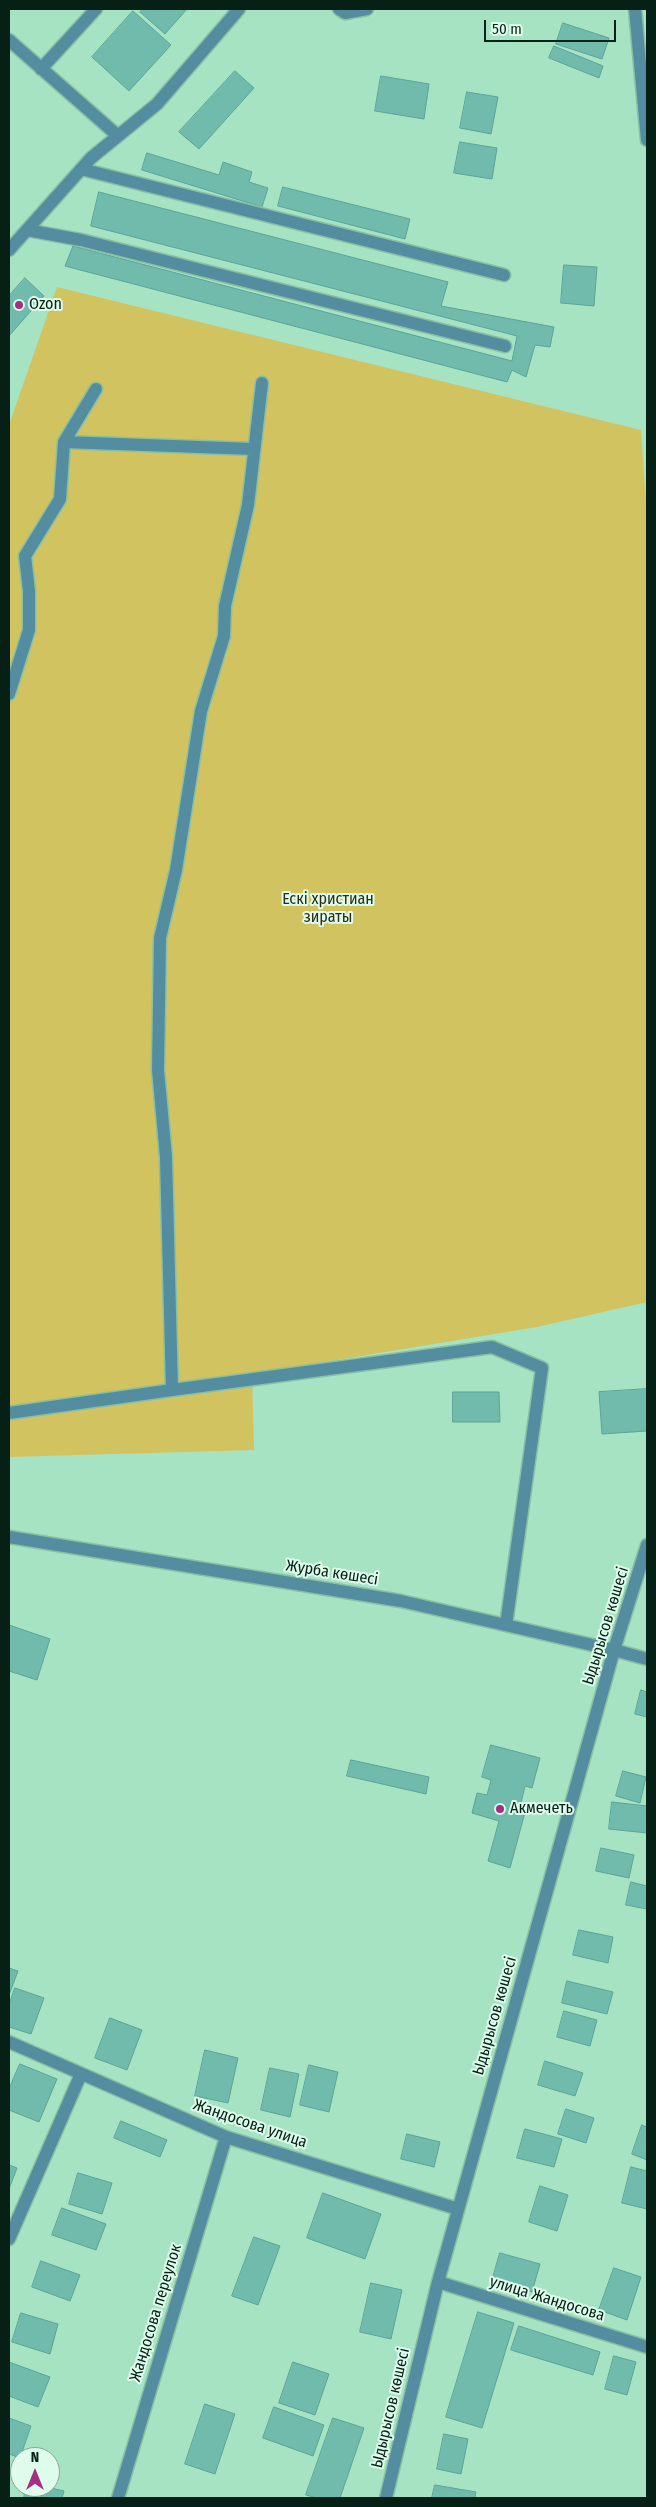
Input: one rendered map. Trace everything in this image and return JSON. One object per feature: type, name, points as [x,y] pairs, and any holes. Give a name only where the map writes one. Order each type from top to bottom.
[{"type":"street","points":[[41,69],[96,9]]},
{"type":"street","points":[[9,250],[81,169],[117,135],[157,104],[239,9]]},
{"type":"street","points":[[339,9],[345,13],[366,9]]},
{"type":"street","points":[[635,9],[647,140]]},
{"type":"street","points":[[9,40],[117,135]]},
{"type":"street","points":[[81,169],[504,275]]},
{"type":"street","points":[[27,230],[81,240],[505,346]]},
{"type":"street","points":[[172,1390],[166,1157],[158,1070],[160,938],[176,870],[201,710],[224,636],[226,606],[248,505],[262,383]]},
{"type":"street","points":[[9,694],[29,630],[29,591],[25,556],[60,499],[64,442],[96,389]]},
{"type":"street","points":[[64,442],[253,449]]},
{"type":"street","points":[[9,1413],[492,1347],[542,1368],[506,1625]]},
{"type":"street","name":"Журба көшесі","points":[[9,1537],[401,1601],[614,1650],[647,1660]]},
{"type":"street","name":"Ыдырысов көшесі","points":[[386,2498],[438,2282],[614,1650],[647,1545]]},
{"type":"street","name":"Жандосова улица","points":[[9,2042],[226,2137],[458,2209]]},
{"type":"street","points":[[9,2239],[80,2074]]},
{"type":"street","name":"Жандосова переулок","points":[[118,2498],[226,2137]]},
{"type":"street","name":"улица Жандосова","points":[[438,2282],[647,2347]]},
{"type":"green space","name":"Ескі христиан зираты","points":[[57,287],[641,430],[647,516],[647,1302],[537,1327],[252,1374],[254,1450],[9,1457],[9,425]]},
{"type":"building","points":[[143,9],[187,9],[165,34],[140,12]]},
{"type":"building","points":[[133,11],[171,45],[129,91],[92,57]]},
{"type":"building","points":[[563,23],[609,38],[602,59],[556,44]]},
{"type":"building","points":[[554,46],[603,66],[599,78],[549,58]]},
{"type":"building","points":[[235,71],[254,88],[199,149],[179,132]]},
{"type":"building","points":[[381,76],[429,84],[424,119],[375,111]]},
{"type":"building","points":[[467,92],[498,97],[491,134],[460,128]]},
{"type":"building","points":[[460,142],[497,148],[492,179],[454,173]]},
{"type":"building","points":[[147,153],[219,175],[223,162],[252,172],[249,182],[268,188],[262,207],[142,170]]},
{"type":"building","points":[[283,187],[410,219],[405,239],[278,206]]},
{"type":"building","points":[[99,192],[448,282],[441,306],[554,327],[550,347],[535,345],[526,377],[512,370],[507,382],[65,266],[73,246],[512,361],[517,336],[91,226]]},
{"type":"building","points":[[564,265],[597,267],[594,306],[561,303]]},
{"type":"building","points":[[25,278],[44,296],[9,336],[9,296]]},
{"type":"building","points":[[647,1389],[647,1431],[602,1434],[599,1392]]},
{"type":"building","points":[[453,1392],[499,1392],[500,1422],[453,1422]]},
{"type":"building","points":[[9,1625],[50,1639],[37,1680],[9,1671]]},
{"type":"building","points":[[641,1690],[647,1692],[647,1717],[635,1714]]},
{"type":"building","name":"Акмечеть","points":[[491,1745],[540,1758],[532,1788],[525,1786],[521,1803],[527,1805],[510,1868],[488,1861],[499,1821],[472,1813],[477,1793],[487,1795],[491,1780],[482,1777]]},
{"type":"building","points":[[351,1760],[429,1777],[426,1794],[347,1776]]},
{"type":"building","points":[[623,1771],[646,1777],[640,1803],[616,1796]]},
{"type":"building","points":[[612,1802],[647,1806],[647,1833],[609,1829]]},
{"type":"building","points":[[601,1848],[634,1855],[629,1878],[596,1871]]},
{"type":"building","points":[[631,1882],[647,1886],[647,1909],[626,1905]]},
{"type":"building","points":[[579,1930],[613,1937],[608,1963],[573,1955]]},
{"type":"building","points":[[9,1968],[18,1971],[9,1995]]},
{"type":"building","points":[[567,1981],[613,1992],[607,2014],[562,2003]]},
{"type":"building","points":[[15,1988],[44,1998],[31,2034],[9,2027],[9,2005]]},
{"type":"building","points":[[564,2011],[597,2020],[590,2046],[557,2037]]},
{"type":"building","points":[[110,2018],[142,2030],[127,2070],[95,2058]]},
{"type":"building","points":[[205,2050],[238,2058],[228,2103],[195,2096]]},
{"type":"building","points":[[545,2061],[583,2073],[575,2096],[538,2085]]},
{"type":"building","points":[[20,2064],[57,2079],[39,2122],[9,2110],[9,2089]]},
{"type":"building","points":[[309,2065],[338,2072],[329,2112],[300,2105]]},
{"type":"building","points":[[270,2068],[299,2074],[290,2117],[261,2110]]},
{"type":"building","points":[[566,2109],[594,2118],[586,2143],[558,2134]]},
{"type":"building","points":[[121,2121],[167,2140],[160,2157],[114,2138]]},
{"type":"building","points":[[642,2125],[647,2127],[647,2160],[632,2154]]},
{"type":"building","points":[[525,2129],[562,2139],[554,2167],[517,2158]]},
{"type":"building","points":[[407,2134],[440,2142],[434,2167],[401,2159]]},
{"type":"building","points":[[9,2165],[17,2168],[9,2189]]},
{"type":"building","points":[[631,2167],[647,2171],[647,2209],[622,2203]]},
{"type":"building","points":[[78,2173],[112,2183],[102,2214],[69,2204]]},
{"type":"building","points":[[540,2186],[568,2195],[557,2231],[529,2222]]},
{"type":"building","points":[[323,2193],[381,2214],[365,2259],[307,2238]]},
{"type":"building","points":[[62,2208],[106,2224],[96,2250],[52,2235]]},
{"type":"building","points":[[254,2237],[280,2246],[258,2305],[232,2296]]},
{"type":"building","points":[[500,2253],[540,2264],[532,2292],[492,2281]]},
{"type":"building","points":[[41,2261],[80,2275],[70,2301],[32,2287]]},
{"type":"building","points":[[614,2268],[641,2277],[627,2320],[599,2310]]},
{"type":"building","points":[[371,2283],[402,2290],[391,2339],[360,2332]]},
{"type":"building","points":[[478,2312],[514,2323],[482,2428],[446,2417]]},
{"type":"building","points":[[21,2313],[58,2324],[50,2354],[12,2342]]},
{"type":"building","points":[[519,2326],[600,2352],[593,2375],[511,2350]]},
{"type":"building","points":[[614,2356],[636,2362],[627,2395],[605,2389]]},
{"type":"building","points":[[9,2362],[50,2377],[38,2407],[9,2396]]},
{"type":"building","points":[[293,2362],[329,2374],[315,2415],[279,2403]]},
{"type":"building","points":[[205,2404],[235,2414],[215,2474],[185,2464]]},
{"type":"building","points":[[274,2407],[324,2425],[313,2456],[263,2438]]},
{"type":"building","points":[[9,2418],[31,2426],[24,2447],[10,2447],[9,2454]]},
{"type":"building","points":[[333,2418],[364,2428],[340,2498],[316,2498],[306,2495]]},
{"type":"building","points":[[444,2434],[468,2439],[461,2474],[437,2469]]},
{"type":"building","points":[[435,2485],[476,2492],[475,2498],[432,2498]]},
{"type":"building","points":[[60,2490],[64,2491],[62,2498],[24,2498],[60,2497]]},
{"type":"place","name":"Ozon","points":[[19,305]]},
{"type":"place","name":"Акмечеть","points":[[500,1809]]}]
